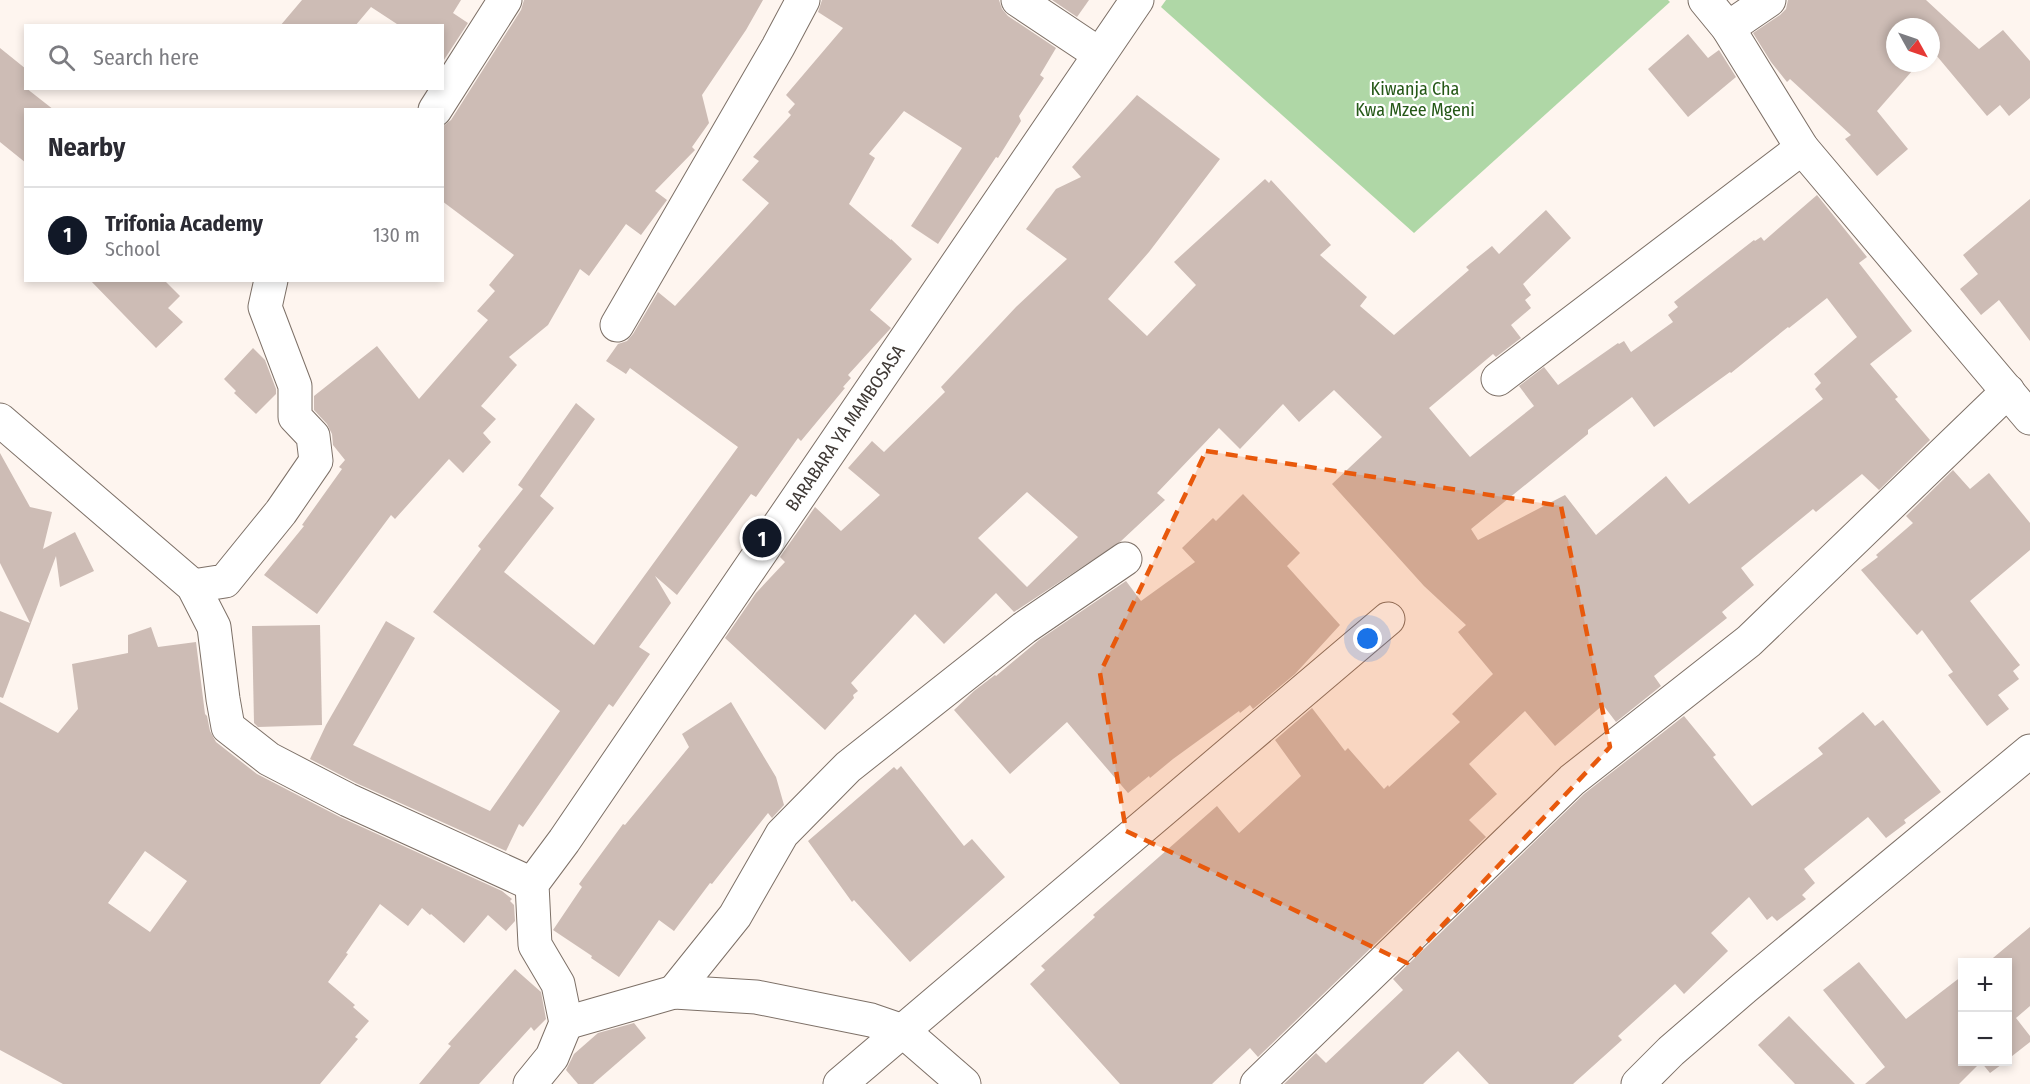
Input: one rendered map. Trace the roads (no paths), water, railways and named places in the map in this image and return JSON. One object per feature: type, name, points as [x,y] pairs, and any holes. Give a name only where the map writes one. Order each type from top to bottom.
[{"type":"street","points":[[436,108],[505,0]]},
{"type":"street","points":[[617,325],[803,0]]},
{"type":"street","points":[[1018,0],[1099,54]]},
{"type":"street","name":"BARABARA YA MAMBOSASA","points":[[532,884],[564,842],[1137,0]]},
{"type":"street","points":[[1704,0],[1728,28],[1802,148],[2030,418]]},
{"type":"street","points":[[1728,28],[1769,0]]},
{"type":"street","points":[[1498,379],[1802,148]]},
{"type":"street","points":[[193,586],[225,581],[281,513],[316,461],[314,436],[295,417],[295,386],[265,307],[271,282]]},
{"type":"street","points":[[1257,1084],[1572,780],[1749,641],[2008,390]]},
{"type":"street","points":[[0,420],[193,586],[214,627],[228,727],[269,759],[348,800],[532,884],[535,945],[558,984],[566,1023],[552,1057],[530,1084]]},
{"type":"street","points":[[674,992],[735,916],[782,834],[848,767],[1024,628],[1125,559]]},
{"type":"street","points":[[840,1084],[1388,619]]},
{"type":"street","points":[[1638,1084],[1671,1051],[1744,988],[2030,751]]},
{"type":"street","points":[[566,1023],[674,992],[756,997],[871,1020],[903,1031],[964,1084]]},
{"type":"place","name":"Trifonia Academy","points":[[762,538]]},
{"type":"park label","name":"Kiwanja Cha Kwa Mzee Mgeni","points":[[1415,100]]}]
